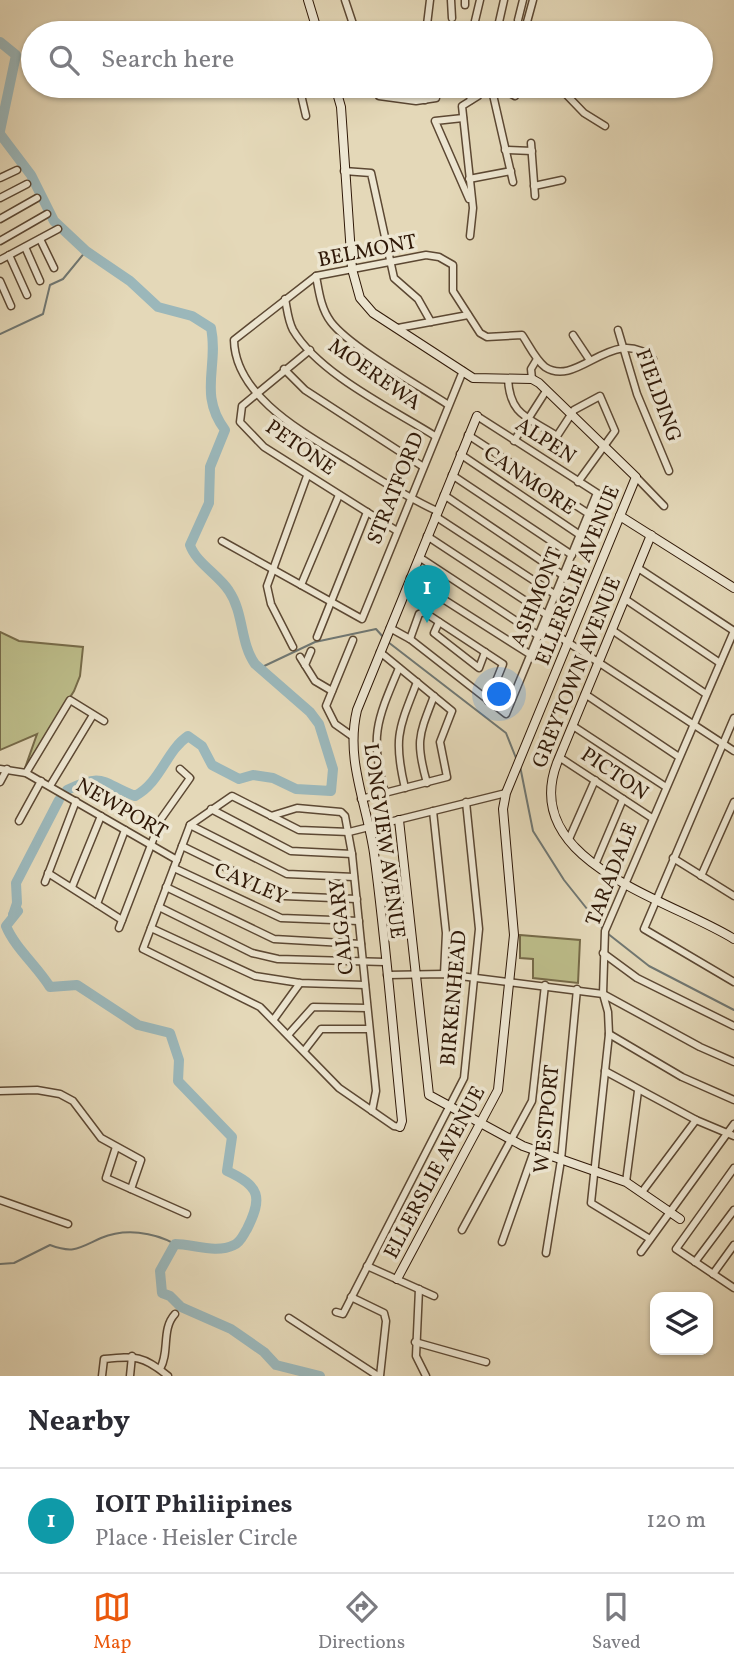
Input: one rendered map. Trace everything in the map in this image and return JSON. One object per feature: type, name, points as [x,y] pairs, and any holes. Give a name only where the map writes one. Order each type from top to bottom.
[{"type":"street","points":[[307,0],[314,21]]},
{"type":"street","points":[[345,0],[352,21]]},
{"type":"street","points":[[427,21],[430,0]]},
{"type":"street","points":[[452,0],[452,18]]},
{"type":"street","points":[[475,21],[479,0]]},
{"type":"street","points":[[499,21],[504,0]]},
{"type":"street","points":[[518,20],[523,0]]},
{"type":"street","points":[[527,21],[533,0]]},
{"type":"street","points":[[302,98],[306,117]]},
{"type":"street","points":[[338,98],[352,269],[355,285],[366,304],[398,328],[482,380],[532,379],[664,506]]},
{"type":"street","points":[[402,98],[436,98]]},
{"type":"street","points":[[496,98],[513,182]]},
{"type":"street","points":[[570,98],[584,113],[605,126]]},
{"type":"street","points":[[470,236],[473,208],[462,106],[471,100]]},
{"type":"street","points":[[463,118],[435,121],[473,208]]},
{"type":"street","points":[[531,143],[535,196]]},
{"type":"street","points":[[505,150],[532,151]]},
{"type":"street","points":[[0,178],[17,170]]},
{"type":"street","points":[[344,171],[371,173],[394,278],[418,299],[431,322]]},
{"type":"street","points":[[469,178],[511,171]]},
{"type":"street","points":[[534,187],[562,180]]},
{"type":"street","points":[[0,198],[27,184]]},
{"type":"street","points":[[0,219],[37,198]]},
{"type":"street","points":[[0,240],[47,214]]},
{"type":"street","points":[[0,260],[58,229]]},
{"type":"street","points":[[40,239],[54,268]]},
{"type":"street","points":[[25,247],[40,281]]},
{"type":"street","name":"BELMONT","points":[[468,315],[453,291],[453,265],[450,261],[426,255],[316,276],[234,340],[236,353],[257,393],[303,433],[436,513],[556,595]]},
{"type":"street","points":[[9,256],[27,295]]},
{"type":"street","points":[[316,276],[322,305],[332,323],[349,339],[447,404]]},
{"type":"street","points":[[0,281],[11,306]]},
{"type":"street","name":"MOEREWA","points":[[285,299],[291,327],[310,350],[338,374],[435,436]]},
{"type":"street","points":[[398,328],[468,315],[480,333],[487,337],[522,335],[537,359],[549,369],[563,372],[589,359],[623,349],[639,350],[653,359]]},
{"type":"street","name":"FIELDING","points":[[618,330],[637,394],[670,471]]},
{"type":"street","points":[[573,335],[589,359]]},
{"type":"street","name":"PETONE","points":[[310,350],[284,369],[242,407],[240,422],[264,447],[397,531]]},
{"type":"street","points":[[532,379],[531,369],[537,359]]},
{"type":"street","points":[[284,369],[305,390],[422,466]]},
{"type":"street","name":"STRATFORD","points":[[331,602],[362,619],[463,370]]},
{"type":"street","points":[[508,379],[511,404],[557,436],[570,415],[600,396],[615,431],[578,482]]},
{"type":"street","points":[[514,441],[546,391]]},
{"type":"street","name":"LONGVIEW AVENUE","points":[[400,1127],[402,1121],[387,975],[369,826],[361,799],[352,736],[357,710],[477,416]]},
{"type":"street","name":"ALPEN","points":[[477,416],[597,493]]},
{"type":"street","points":[[468,435],[589,514]]},
{"type":"street","name":"CANMORE","points":[[460,454],[580,535]]},
{"type":"street","points":[[452,475],[572,555]]},
{"type":"street","points":[[293,647],[267,593],[307,476]]},
{"type":"street","name":"ELLERSLIE AVENUE","points":[[397,1279],[498,1090],[514,935],[503,809],[506,793],[636,477]]},
{"type":"street","name":"ASHMONT","points":[[488,701],[506,714],[597,493]]},
{"type":"street","points":[[301,585],[339,495]]},
{"type":"street","points":[[444,495],[564,576]]},
{"type":"street","points":[[317,637],[367,512]]},
{"type":"street","points":[[620,516],[734,588]]},
{"type":"street","name":"GREYTOWN AVENUE","points":[[651,535],[549,783],[550,800],[554,817],[578,853],[624,884],[707,922],[734,939]]},
{"type":"street","points":[[427,536],[547,615]]},
{"type":"street","points":[[222,541],[331,602]]},
{"type":"street","points":[[419,557],[539,636]]},
{"type":"street","points":[[638,568],[734,631]]},
{"type":"street","points":[[410,578],[531,655]]},
{"type":"street","points":[[625,599],[720,663]]},
{"type":"street","points":[[390,628],[410,639],[488,701],[503,664],[424,612],[419,614],[410,639]]},
{"type":"street","points":[[439,622],[434,633],[478,668],[485,652]]},
{"type":"street","points":[[543,626],[734,751]]},
{"type":"street","points":[[612,631],[706,694]]},
{"type":"street","name":"TARADALE","points":[[650,1239],[591,1203],[609,1034],[608,1012],[603,994],[604,931],[734,631]]},
{"type":"street","points":[[352,736],[335,724],[327,710],[353,640]]},
{"type":"street","points":[[305,665],[311,651]]},
{"type":"street","points":[[361,799],[447,777],[440,742],[452,711],[380,652]]},
{"type":"street","points":[[300,657],[315,681],[332,691]]},
{"type":"street","points":[[385,793],[375,738],[385,702],[400,668]]},
{"type":"street","points":[[405,788],[397,754],[398,734],[417,682]]},
{"type":"street","points":[[585,694],[679,757]]},
{"type":"street","points":[[427,782],[418,751],[419,738],[434,696]]},
{"type":"street","points":[[26,773],[70,700],[104,720]]},
{"type":"street","points":[[50,786],[93,715]]},
{"type":"street","points":[[734,718],[644,929],[734,982]]},
{"type":"street","points":[[573,726],[666,787]]},
{"type":"street","name":"PICTON","points":[[559,757],[652,818]]},
{"type":"street","points":[[0,782],[4,769]]},
{"type":"street","name":"NEWPORT","points":[[4,769],[26,773],[177,860]]},
{"type":"street","points":[[119,928],[161,818],[190,778],[180,769]]},
{"type":"street","points":[[569,839],[595,780]]},
{"type":"street","points":[[19,821],[41,781]]},
{"type":"street","points":[[400,1127],[394,1126],[339,1088],[260,1007],[143,949],[190,825],[232,796],[299,830],[349,832],[506,793]]},
{"type":"street","points":[[595,865],[623,799]]},
{"type":"street","points":[[45,882],[76,801]]},
{"type":"street","name":"BIRKENHEAD","points":[[336,1312],[343,1314],[464,1078],[479,929],[466,802]]},
{"type":"street","points":[[701,876],[734,802]]},
{"type":"street","points":[[271,816],[297,807],[341,813],[345,816],[349,832]]},
{"type":"street","points":[[211,809],[290,851],[352,854]]},
{"type":"street","points":[[433,811],[446,933],[444,974]]},
{"type":"street","points":[[72,887],[101,816]]},
{"type":"street","points":[[399,820],[429,1095],[534,1151],[594,1169],[626,1182],[680,1219]]},
{"type":"street","points":[[190,825],[287,874],[354,877]]},
{"type":"street","points":[[97,904],[125,830]]},
{"type":"street","name":"CALGARY","points":[[349,832],[376,1091],[373,1111]]},
{"type":"street","points":[[183,846],[284,896],[357,899]]},
{"type":"street","points":[[673,858],[732,895],[734,883]]},
{"type":"street","name":"CAYLEY","points":[[174,867],[281,918],[359,921]]},
{"type":"street","points":[[48,873],[122,920]]},
{"type":"street","points":[[166,887],[274,939],[361,944]]},
{"type":"street","points":[[159,907],[253,953],[278,959],[363,964],[385,962]]},
{"type":"street","points":[[151,928],[255,976],[299,983],[365,985]]},
{"type":"street","points":[[603,953],[637,978],[734,1026]]},
{"type":"street","points":[[387,975],[444,974],[603,994],[700,1047],[734,1062]]},
{"type":"street","points":[[274,1019],[299,983]]},
{"type":"street","points":[[462,1230],[532,1101],[545,985]]},
{"type":"street","name":"WESTPORT","points":[[546,1253],[561,1160],[577,989]]},
{"type":"street","points":[[288,1035],[313,1007],[367,1008]]},
{"type":"street","points":[[303,1051],[321,1029],[369,1029]]},
{"type":"street","points":[[609,1034],[682,1077],[734,1100]]},
{"type":"street","points":[[605,1071],[696,1121],[730,1135]]},
{"type":"street","points":[[0,1092],[37,1090],[60,1094],[73,1101],[101,1138],[141,1160],[131,1188]]},
{"type":"street","points":[[626,1182],[638,1091]]},
{"type":"street","points":[[642,1192],[696,1121]]},
{"type":"street","points":[[640,1252],[730,1135],[734,1124]]},
{"type":"street","points":[[116,1147],[106,1178],[187,1214]]},
{"type":"street","points":[[502,1242],[534,1151]]},
{"type":"street","points":[[733,1286],[676,1249],[734,1168]]},
{"type":"street","points":[[0,1200],[68,1224]]},
{"type":"street","points":[[695,1262],[734,1210]]},
{"type":"street","points":[[713,1274],[734,1245]]},
{"type":"street","points":[[367,1266],[433,1296]]},
{"type":"street","points":[[419,1289],[415,1342],[419,1366],[426,1376]]},
{"type":"street","points":[[289,1318],[379,1376],[384,1341],[384,1312],[351,1297]]},
{"type":"street","points":[[160,1369],[165,1359],[167,1327],[175,1314]]},
{"type":"street","points":[[415,1342],[486,1362]]},
{"type":"street","points":[[130,1376],[132,1356]]},
{"type":"street","points":[[102,1376],[104,1359],[132,1356],[150,1362],[168,1376]]},
{"type":"green space","points":[[0,632],[19,641],[83,647],[80,676],[74,691],[25,768],[37,734],[0,750]]},
{"type":"green space","points":[[520,935],[580,940],[578,983],[533,978],[533,959],[520,958]]},
{"type":"waterway","points":[[0,42],[16,55],[0,131]]},
{"type":"waterway","points":[[0,134],[31,175],[54,221],[86,251],[130,281],[158,307],[192,316],[211,328],[211,392],[217,417],[225,430],[210,467],[209,503],[190,545],[197,558],[225,585],[234,600],[247,647],[255,664],[310,712],[319,724],[333,769],[331,791],[296,789],[273,778],[253,775],[239,779],[212,765],[202,746],[188,736],[180,742],[151,783],[135,796],[102,781],[89,782],[67,790]]},
{"type":"waterway","points":[[0,334],[43,314],[50,285],[63,279],[86,251]]},
{"type":"waterway","points":[[260,668],[315,642],[376,629],[384,638]]},
{"type":"waterway","points":[[388,642],[506,733],[516,758]]},
{"type":"waterway","points":[[520,766],[533,831],[564,880],[603,929]]},
{"type":"waterway","points":[[13,915],[17,903],[16,883],[59,800]]},
{"type":"waterway","points":[[13,915],[18,911],[6,926],[10,934],[50,987],[77,985],[138,1025],[170,1033],[179,1060],[178,1081],[232,1137],[227,1171],[246,1182],[255,1194],[252,1218],[236,1244],[220,1249],[175,1244],[160,1271],[162,1293],[170,1296],[181,1307],[231,1329],[264,1352],[276,1365],[320,1376]]},
{"type":"waterway","points":[[607,933],[649,966],[734,1010]]},
{"type":"waterway","points":[[0,1264],[14,1263],[50,1245],[76,1249],[120,1233],[148,1234],[175,1244]]},
{"type":"place","name":"IOIT Philiipines","points":[[427,623]]}]
